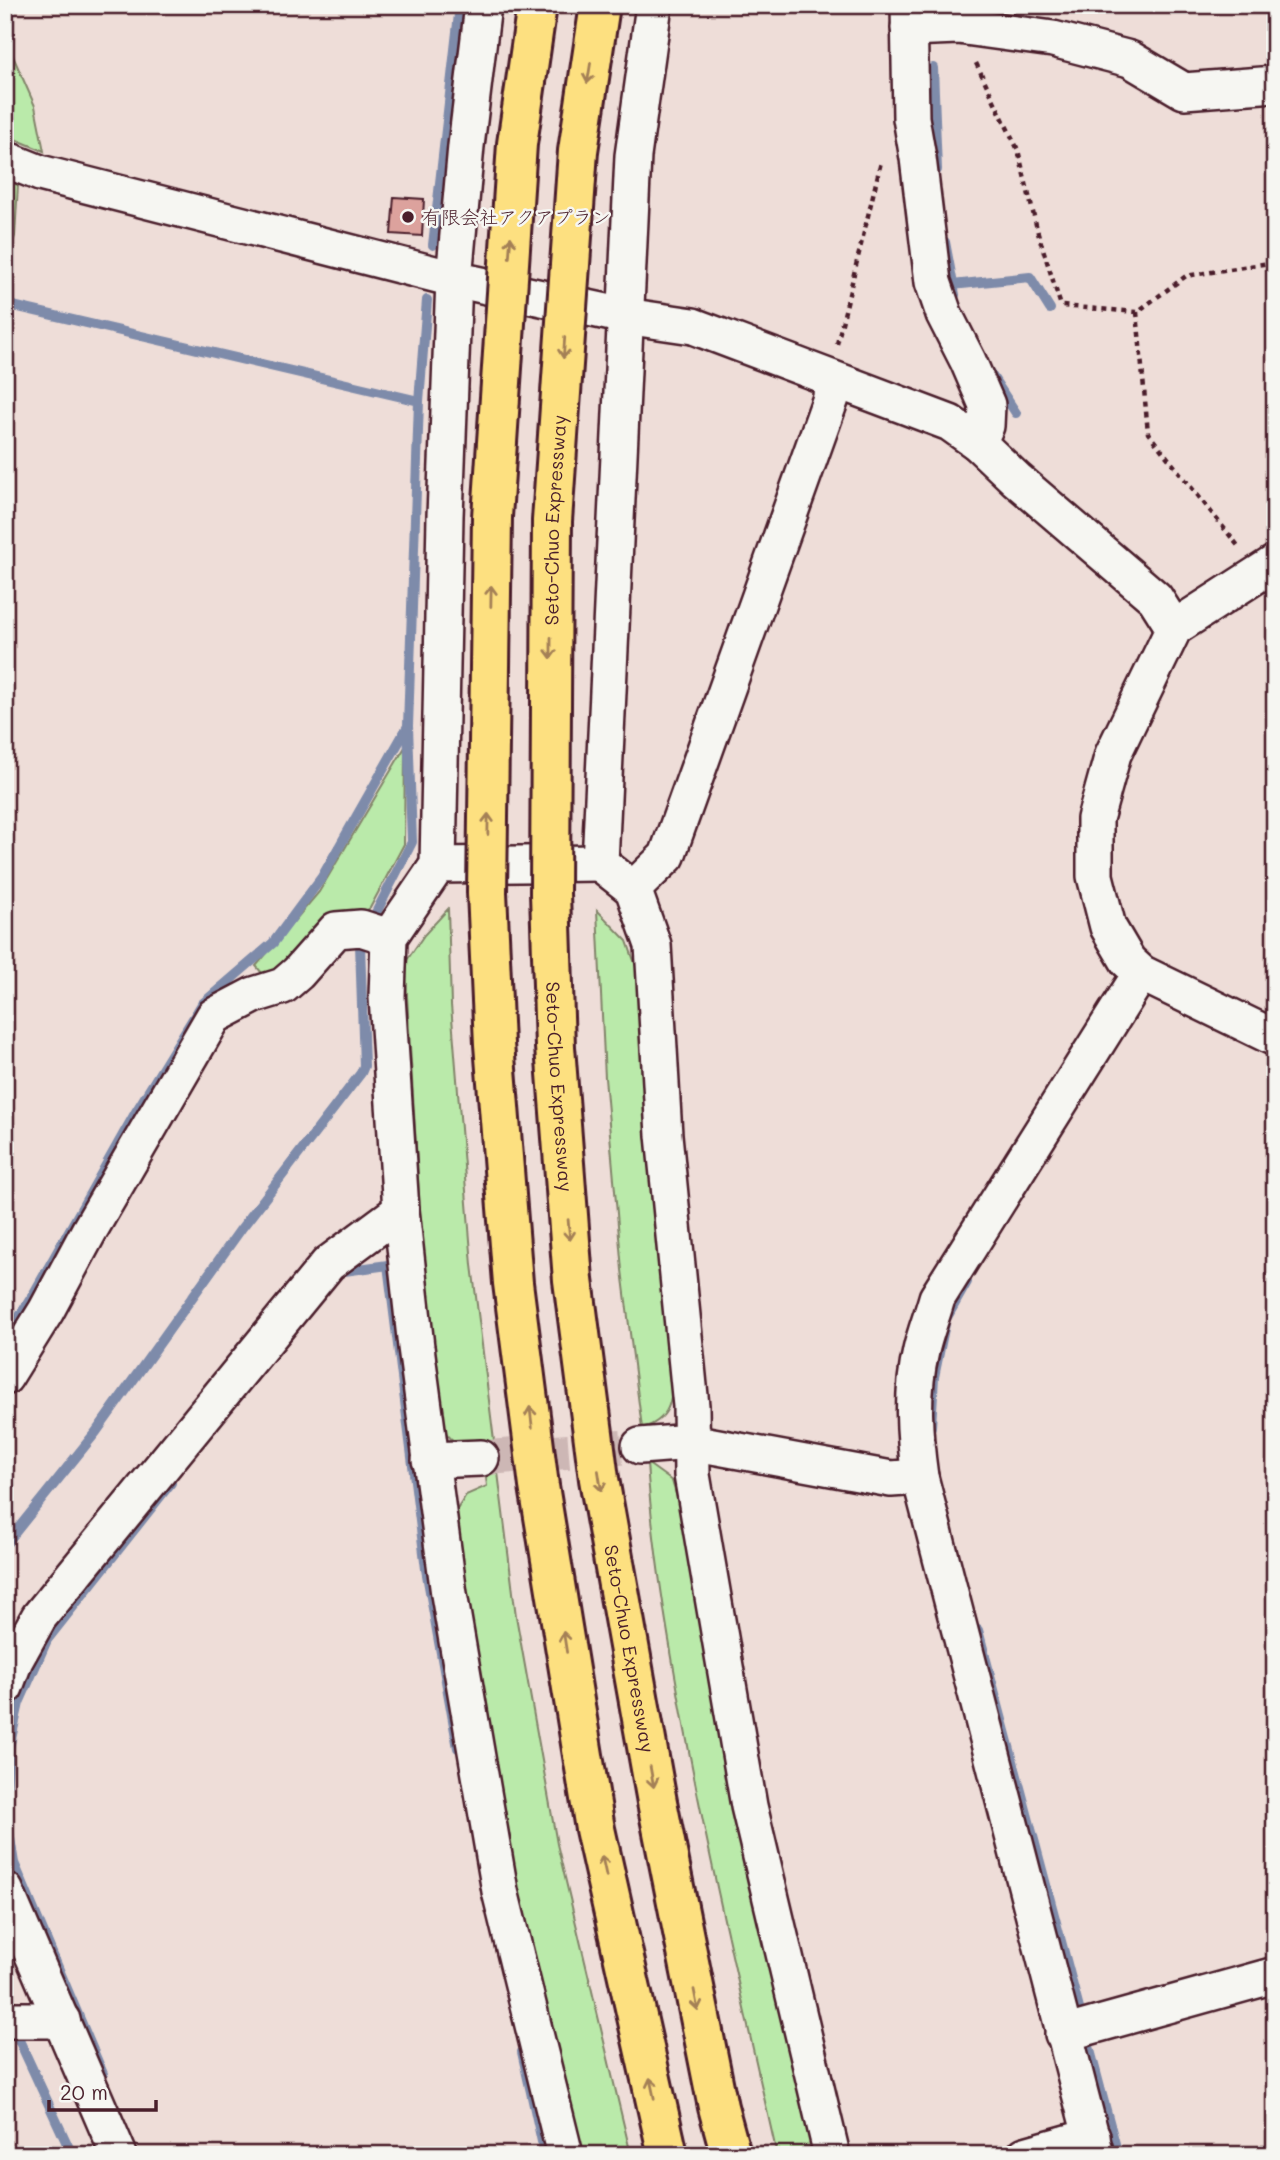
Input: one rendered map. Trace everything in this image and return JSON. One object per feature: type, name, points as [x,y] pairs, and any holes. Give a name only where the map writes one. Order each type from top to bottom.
[{"type":"highway","points":[[537,5],[517,144],[492,517],[487,892],[494,1044],[513,1283],[539,1486],[596,1829],[668,2155]]},
{"type":"highway","name":"Seto-Chuo Expressway","points":[[600,5],[578,151],[552,521],[550,893],[555,1047],[573,1280],[599,1479],[657,1802],[718,2108],[731,2155]]},
{"type":"street","points":[[5,1377],[47,1311],[89,1231],[214,1016],[254,995],[283,986],[336,930],[375,932],[438,865],[445,516],[454,279],[483,5]]},
{"type":"street","points":[[600,863],[633,156],[654,5]]},
{"type":"street","points":[[978,443],[986,426],[987,405],[944,314],[933,282],[911,118],[909,17],[953,16],[1130,59],[1184,91],[1275,84]]},
{"type":"street","points":[[5,159],[40,173],[454,279],[625,316],[693,326],[950,424],[978,443],[1155,598],[1174,628]]},
{"type":"street","points":[[633,889],[667,856],[831,398],[832,379]]},
{"type":"street","points":[[1267,567],[1174,628],[1112,754],[1095,819],[1095,876],[1108,927],[1128,961],[1141,973],[1275,1038]]},
{"type":"street","points":[[438,865],[600,863],[633,889],[653,945],[664,1135],[691,1406],[692,1475],[749,1806],[832,2155]]},
{"type":"street","points":[[375,932],[387,997],[401,1210],[430,1460],[463,1681],[500,1891],[565,2155]]},
{"type":"street","points":[[1025,2155],[1094,2146],[1078,2030],[920,1477],[914,1433],[914,1398],[921,1351],[937,1298],[1141,973]]},
{"type":"street","points":[[5,1686],[15,1660],[39,1617],[328,1264],[401,1210]]},
{"type":"street","points":[[640,1446],[691,1442],[891,1479],[920,1477]]},
{"type":"street","points":[[430,1460],[481,1458]]},
{"type":"street","points":[[5,1889],[119,2155]]},
{"type":"street","points":[[1078,2030],[1275,1975]]},
{"type":"street","points":[[5,2020],[62,2020]]},
{"type":"path","points":[[953,16],[1018,150],[1038,233],[1060,306],[1137,312],[1186,276],[1275,262]]},
{"type":"path","points":[[832,379],[833,359],[848,307],[885,145],[898,125],[911,118]]},
{"type":"path","points":[[1137,312],[1148,433],[1267,567]]},
{"type":"green space","points":[[5,38],[35,106],[44,151],[5,135]]},
{"type":"green space","points":[[5,179],[18,185],[15,236],[5,267]]},
{"type":"green space","points":[[405,747],[404,844],[370,908],[267,979],[256,966],[319,892]]},
{"type":"green space","points":[[448,909],[451,1005],[472,1265],[516,1616],[557,1844],[631,2155],[574,2155],[494,1791],[453,1516],[466,1495],[487,1486],[482,1446],[455,1442],[439,1421],[421,1229],[405,963],[424,935]]},
{"type":"green space","points":[[597,910],[627,941],[639,975],[674,1370],[671,1399],[665,1414],[642,1428],[622,1270],[605,1078]]},
{"type":"green space","points":[[647,1463],[672,1481],[686,1527],[815,2155],[777,2155],[684,1725],[657,1562]]},
{"type":"building","name":"有限会社アクアプラン","points":[[394,197],[424,199],[422,236],[391,234]]},
{"type":"waterway","points":[[433,245],[460,5]]},
{"type":"waterway","points":[[933,68],[937,170]]},
{"type":"waterway","points":[[945,242],[955,295]]},
{"type":"waterway","points":[[952,285],[1030,277],[1050,309]]},
{"type":"waterway","points":[[5,1545],[96,1432],[241,1229],[364,1066],[360,944],[412,842],[408,726],[419,401],[427,300]]},
{"type":"waterway","points":[[5,304],[419,401]]},
{"type":"waterway","points":[[988,370],[1016,413]]},
{"type":"waterway","points":[[5,1340],[137,1110],[202,1004],[273,943],[322,877],[408,726]]},
{"type":"waterway","points":[[337,1272],[388,1265],[426,1569],[458,1748]]},
{"type":"waterway","points":[[931,1427],[934,1377],[946,1319],[967,1282]]},
{"type":"waterway","points":[[103,2074],[14,1863],[5,1807],[9,1748],[19,1703],[47,1640],[171,1483]]},
{"type":"waterway","points":[[978,1630],[1118,2155]]},
{"type":"waterway","points":[[19,2040],[68,2146],[69,2155]]},
{"type":"waterway","points":[[522,2052],[545,2155]]},
{"type":"tunnel","points":[[481,1458],[640,1446]]},
{"type":"place","name":"有限会社アクアプラン","points":[[408,217]]}]
